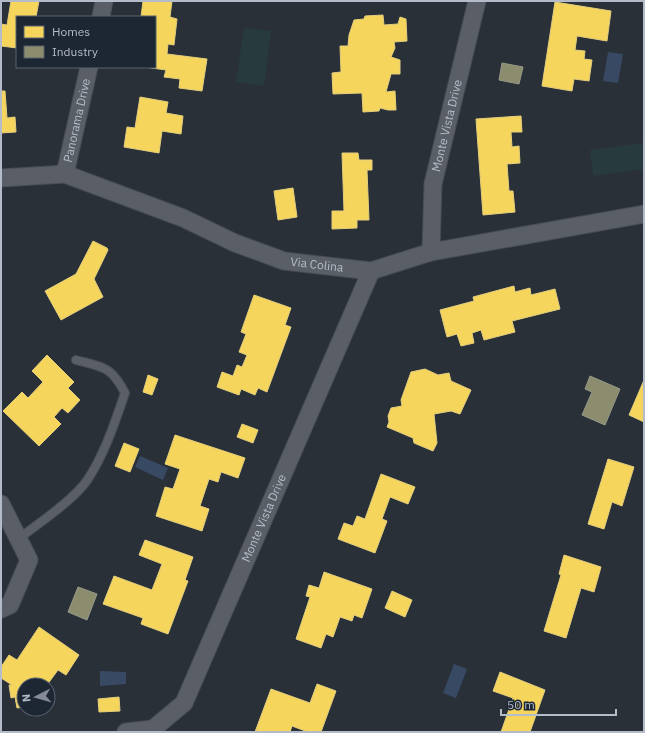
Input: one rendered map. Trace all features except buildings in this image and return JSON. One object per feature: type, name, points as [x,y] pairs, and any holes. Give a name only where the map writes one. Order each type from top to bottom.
[{"type":"street","points":[[101,16],[104,1]]},
{"type":"street","name":"Monte Vista Drive","points":[[431,252],[433,184],[477,1]]},
{"type":"street","name":"Panorama Drive","points":[[65,174],[89,68]]},
{"type":"street","name":"Via Colina","points":[[1,178],[65,174],[183,218],[235,243],[284,261],[371,271],[431,252],[644,214]]},
{"type":"street","name":"Monte Vista Drive","points":[[126,732],[153,729],[184,703],[371,271]]},
{"type":"street","points":[[1,504],[28,560],[10,604],[1,609]]},
{"type":"lane","points":[[18,539],[49,515],[88,480],[106,444],[118,415],[124,393],[117,378],[106,368],[76,360]]},
{"type":"green space","points":[[244,28],[271,31],[264,86],[236,82]]},
{"type":"green space","points":[[644,143],[644,169],[593,176],[590,150]]},
{"type":"water","points":[[608,52],[623,54],[618,83],[603,81]]},
{"type":"water","points":[[140,456],[168,468],[163,480],[135,467]]},
{"type":"water","points":[[454,664],[467,669],[456,698],[443,693]]},
{"type":"water","points":[[100,671],[126,672],[126,684],[100,686]]}]
